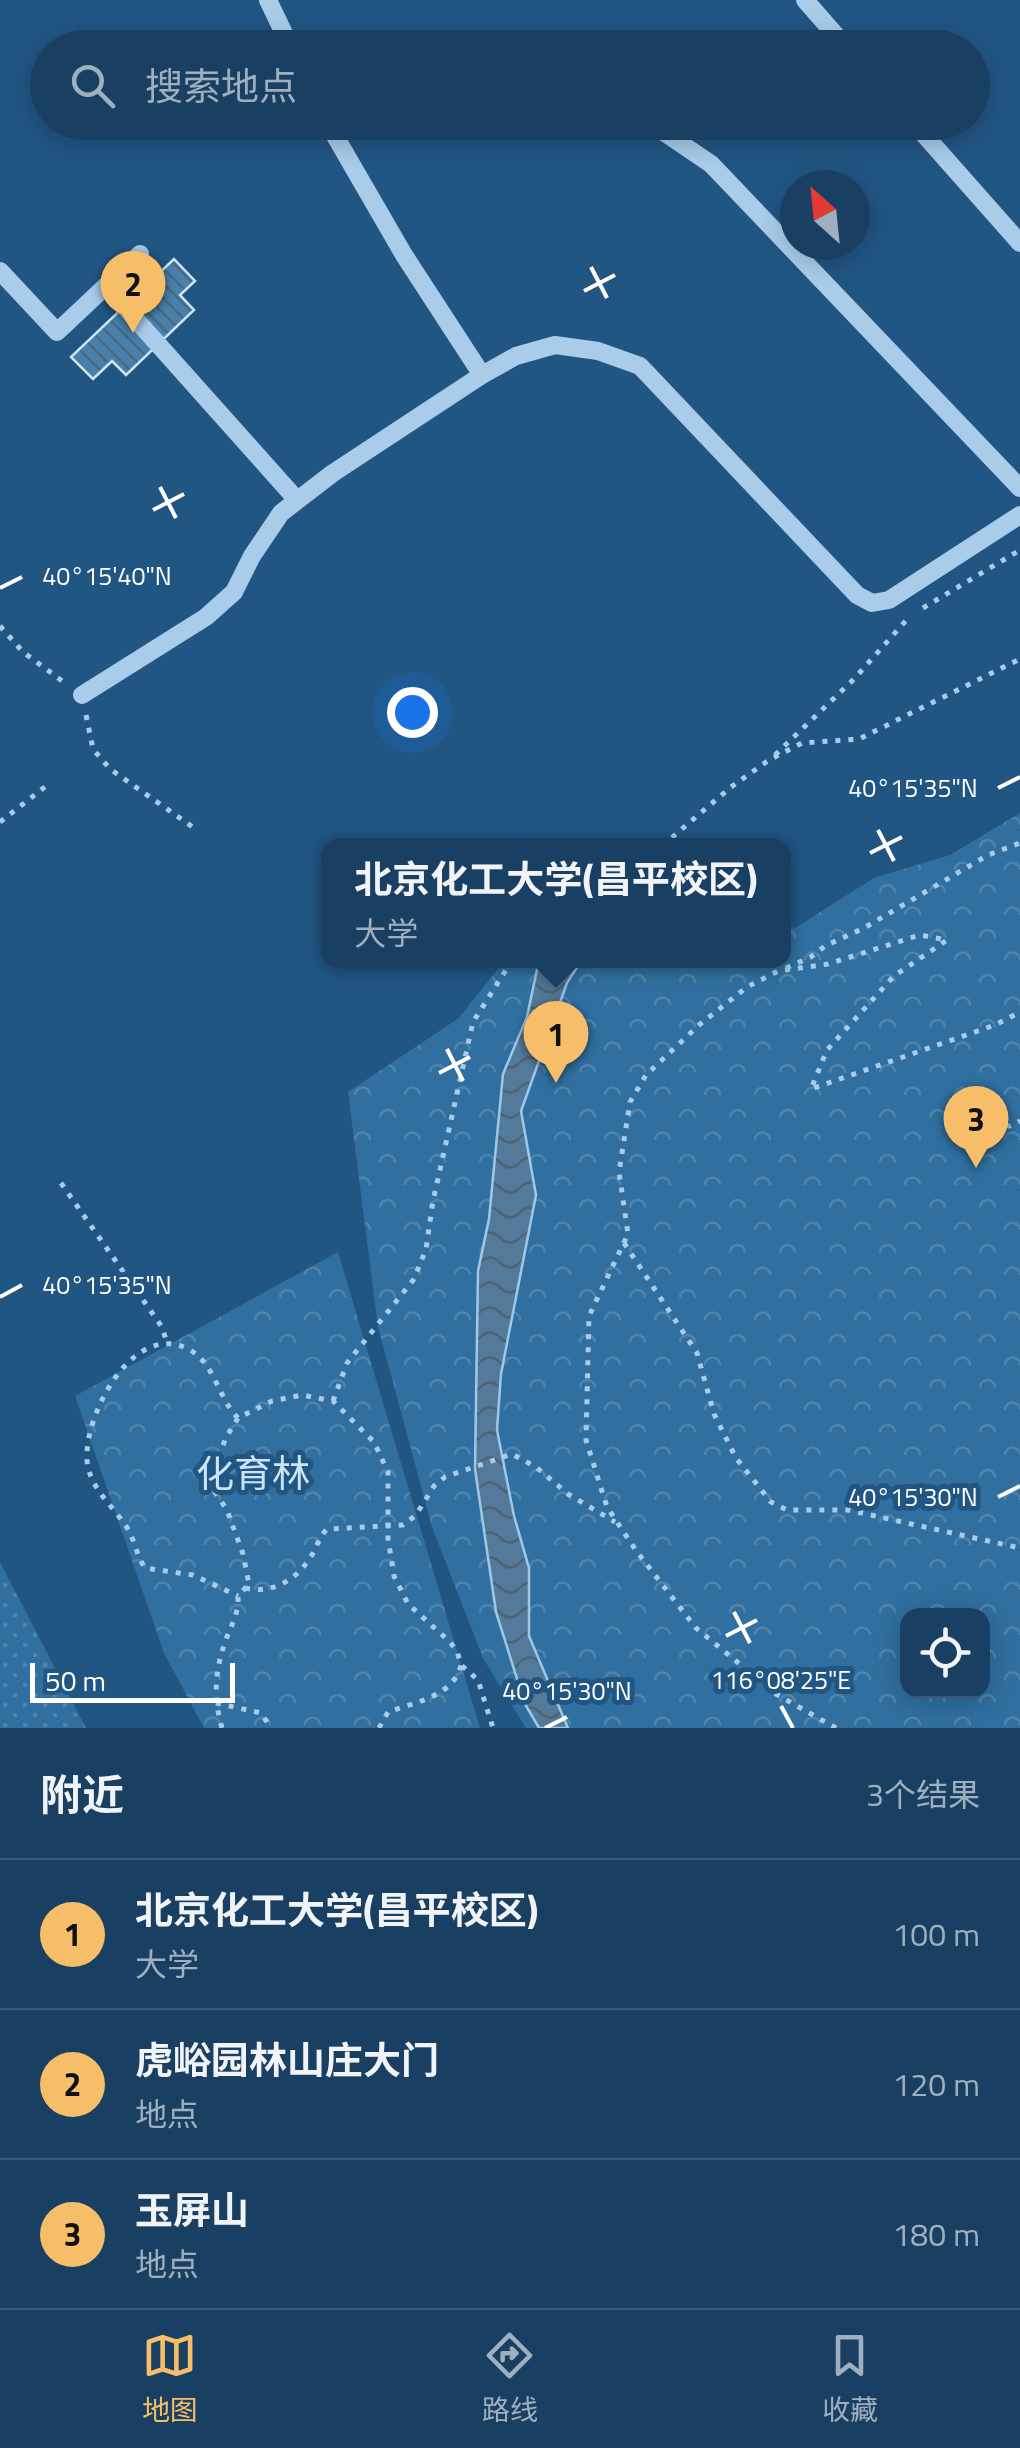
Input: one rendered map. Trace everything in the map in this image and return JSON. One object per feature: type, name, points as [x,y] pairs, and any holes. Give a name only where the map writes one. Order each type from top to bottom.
[{"type":"street","points":[[268,0],[282,30]]},
{"type":"street","points":[[805,0],[831,30]]},
{"type":"street","points":[[337,140],[404,255],[482,375]]},
{"type":"street","points":[[676,140],[711,164],[1020,488]]},
{"type":"street","points":[[929,140],[1020,243]]},
{"type":"street","points":[[0,270],[57,332],[140,254]]},
{"type":"street","points":[[106,286],[297,500]]},
{"type":"street","points":[[82,695],[206,618],[234,592],[281,513],[332,473],[482,375],[516,356],[555,345],[598,351],[640,366],[857,596],[872,602],[889,600],[1020,514]]},
{"type":"path","points":[[769,760],[854,679],[906,618],[1020,550]]},
{"type":"path","points":[[0,626],[23,652],[82,695],[94,749],[110,769],[197,830]]},
{"type":"path","points":[[671,838],[731,786],[769,760],[802,744],[859,739],[1020,659]]},
{"type":"path","points":[[0,822],[46,786]]},
{"type":"path","points":[[791,965],[864,928],[988,855],[1020,843]]},
{"type":"path","points":[[778,971],[828,964],[920,935],[948,940],[894,976],[827,1050],[810,1089],[995,1025],[1020,1012]]},
{"type":"path","points":[[333,1401],[348,1363],[414,1279],[426,1249],[473,1022],[508,968]]},
{"type":"path","points":[[785,968],[747,987],[699,1025],[646,1075],[630,1102],[619,1172],[628,1234],[588,1316],[586,1440],[607,1508],[696,1628],[776,1694],[836,1728]]},
{"type":"path","points":[[993,1124],[1010,1126],[1020,1121]]},
{"type":"path","points":[[60,1183],[162,1327],[167,1343]]},
{"type":"path","points":[[624,1243],[697,1352],[714,1414],[736,1458],[771,1502],[788,1510],[848,1510],[1020,1548]]},
{"type":"path","points":[[238,1418],[227,1407],[207,1362],[194,1352],[167,1343],[142,1350],[119,1372],[101,1405],[87,1458],[90,1475],[126,1526],[144,1568],[193,1575],[238,1596]]},
{"type":"path","points":[[222,1728],[216,1703],[218,1666],[238,1612],[238,1596],[249,1584],[227,1510],[215,1492],[215,1476],[225,1439],[238,1418],[272,1401],[302,1395],[333,1401],[374,1442],[388,1472],[388,1527],[394,1576],[408,1604],[449,1641],[461,1665],[458,1678],[443,1693],[388,1712],[379,1728]]},
{"type":"path","points":[[246,1588],[261,1592],[283,1585],[310,1558],[320,1536],[328,1529],[402,1524],[416,1515],[434,1486],[463,1469],[512,1454],[618,1523]]},
{"type":"path","points":[[461,1665],[478,1680],[493,1728]]},
{"type":"path","points":[[216,1703],[262,1713],[271,1728]]},
{"type":"green space","points":[[1020,813],[1020,1728],[526,1728],[483,1658],[432,1527],[378,1327],[348,1092],[459,1018],[498,968],[791,968],[791,927],[795,928],[874,878],[950,855]]},
{"type":"green space","name":"化育林","points":[[338,1252],[480,1728],[204,1728],[164,1653],[75,1396]]},
{"type":"green space","points":[[0,1562],[86,1728],[0,1728]]},
{"type":"water","points":[[537,968],[577,968],[567,983],[521,1111],[536,1195],[501,1374],[497,1430],[529,1568],[529,1636],[568,1728],[539,1728],[525,1704],[496,1612],[475,1469],[478,1271],[489,1219],[503,1074],[527,1017]]},
{"type":"building","points":[[174,259],[195,281],[180,295],[194,310],[126,375],[112,361],[93,379],[71,357]]},
{"type":"place","name":"虎峪园林山庄大门","points":[[133,333]]},
{"type":"place","name":"北京化工大学(昌平校区)","points":[[556,1083]]},
{"type":"place","name":"玉屏山","points":[[976,1168]]}]
